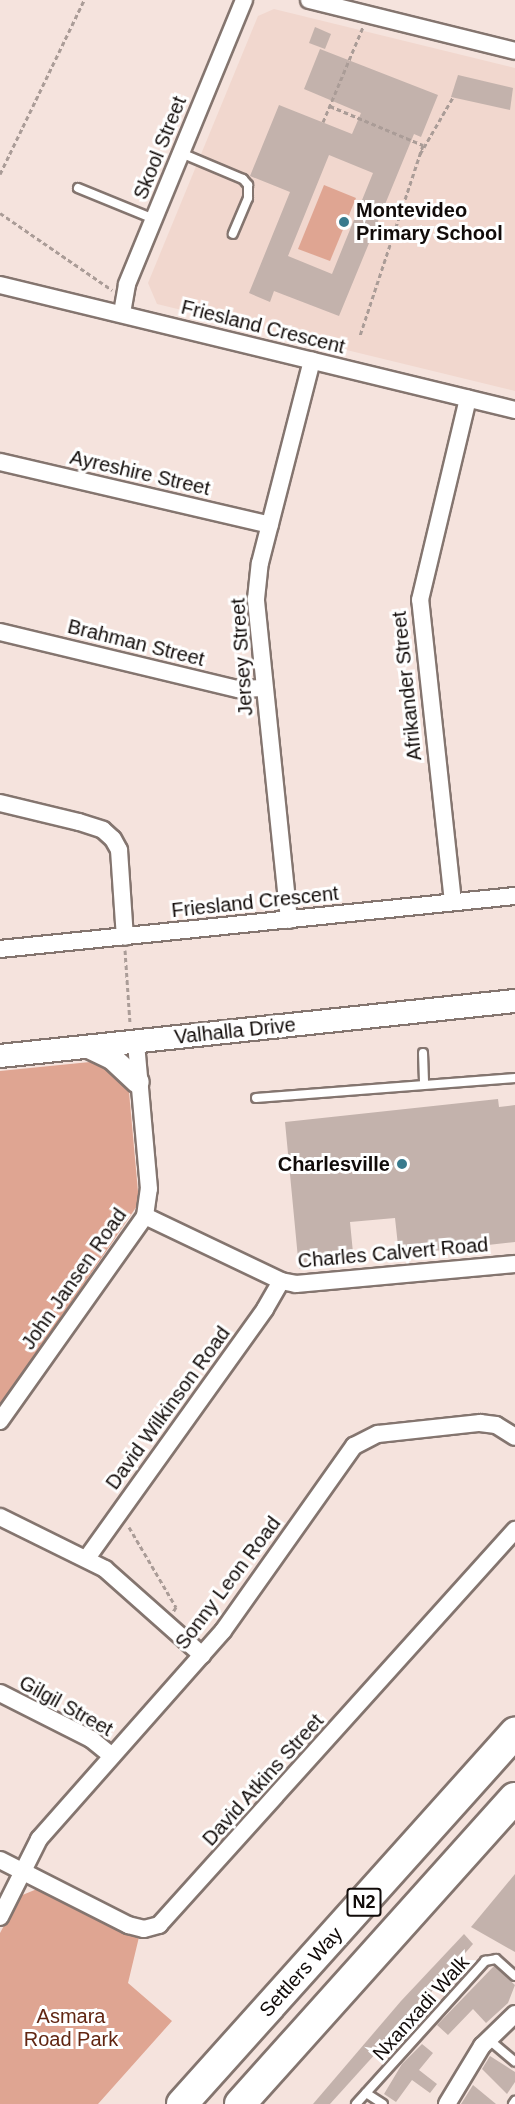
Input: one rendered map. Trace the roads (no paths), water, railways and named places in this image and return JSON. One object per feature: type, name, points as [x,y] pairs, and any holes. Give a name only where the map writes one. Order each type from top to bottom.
[{"type":"highway","name":"Settlers Way","points":[[182,2104],[515,1733]]},
{"type":"highway","name":"N2","points":[[240,2104],[515,1798]]},
{"type":"highway","points":[[177,2104],[213,2071]]},
{"type":"main road","name":"Valhalla Drive","points":[[0,1056],[88,1047],[133,1032],[470,1007],[515,1001]]},
{"type":"main road","name":"Valhalla Drive","points":[[470,1007],[515,1012]]},
{"type":"main road","points":[[88,1047],[112,1058],[138,1082]]},
{"type":"street","name":"Skool Street","points":[[123,305],[154,219],[244,0]]},
{"type":"street","points":[[309,0],[515,51]]},
{"type":"street","name":"Friesland Crescent","points":[[0,285],[123,305],[312,361],[515,410]]},
{"type":"street","name":"Jersey Street","points":[[289,920],[256,599],[270,525],[312,361]]},
{"type":"street","name":"Afrikander Street","points":[[453,902],[420,600],[468,399]]},
{"type":"street","name":"Ayreshire Street","points":[[0,462],[270,525]]},
{"type":"street","name":"Brahman Street","points":[[0,632],[238,689],[264,688]]},
{"type":"street","points":[[0,803],[95,827],[114,839],[119,850],[124,937]]},
{"type":"street","name":"Friesland Crescent","points":[[0,949],[515,896]]},
{"type":"street","name":"John Jansen Road","points":[[0,1421],[145,1216],[149,1188],[133,1032]]},
{"type":"street","name":"Charles Calvert Road","points":[[145,1216],[281,1281],[305,1283],[515,1264]]},
{"type":"street","name":"David Wilkinson Road","points":[[87,1558],[265,1309],[281,1281]]},
{"type":"street","name":"Sonny Leon Road","points":[[0,1917],[39,1839],[202,1655],[362,1439],[378,1434],[480,1423],[496,1425],[515,1437]]},
{"type":"street","points":[[0,1517],[87,1558],[105,1569],[202,1655]]},
{"type":"street","name":"David Atkins Street","points":[[0,1860],[128,1925],[144,1929],[159,1925],[515,1530]]},
{"type":"street","name":"Gilgil Street","points":[[0,1693],[91,1739],[112,1756]]},
{"type":"street","points":[[447,2104],[488,2039],[515,2014]]},
{"type":"lane","points":[[181,153],[246,181],[249,193],[233,234]]},
{"type":"lane","points":[[78,188],[154,219]]},
{"type":"lane","points":[[423,1053],[424,1084]]},
{"type":"lane","points":[[256,1098],[515,1078]]},
{"type":"lane","name":"Nxanxadi Walk","points":[[356,2104],[485,1961],[496,1959],[515,1976]]},
{"type":"lane","points":[[488,2039],[515,2062]]},
{"type":"lane","points":[[366,2093],[383,2104]]},
{"type":"place","name":"Montevideo Primary School","points":[[344,222]]},
{"type":"place","name":"Charlesville","points":[[402,1164]]},
{"type":"park label","name":"Asmara Road Park","points":[[71,2028]]}]
